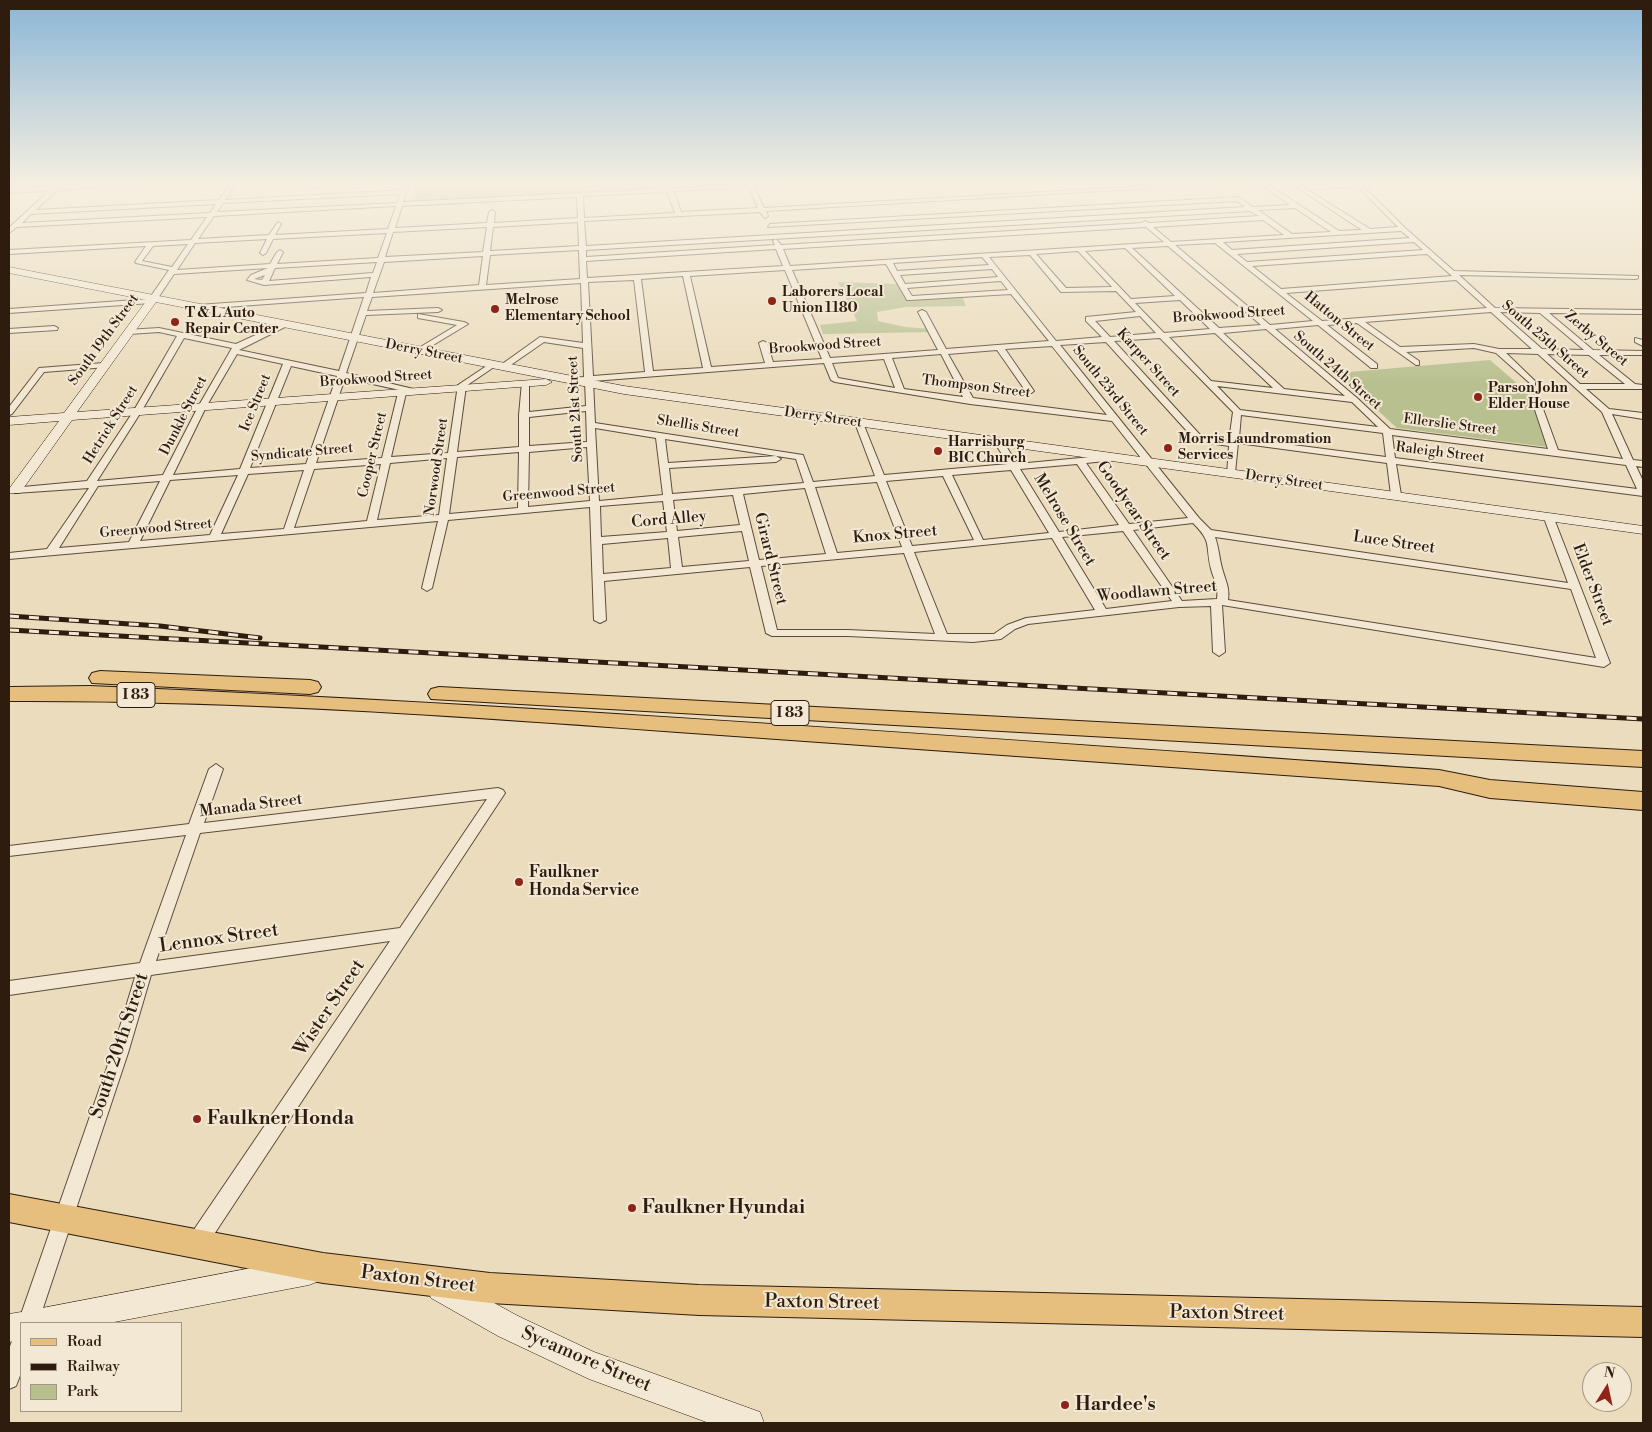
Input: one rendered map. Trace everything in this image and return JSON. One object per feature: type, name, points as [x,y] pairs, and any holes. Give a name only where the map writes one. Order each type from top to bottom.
[{"type":"highway","name":"I 83","points":[[9,679],[102,678],[346,689],[1643,759]]},
{"type":"highway","name":"I 83","points":[[9,694],[90,693],[328,703],[614,720],[1439,778],[1490,789],[1643,801]]},
{"type":"main road","name":"Derry Street","points":[[9,270],[152,300],[198,307],[571,380],[1000,443],[1643,530]]},
{"type":"main road","name":"South 19th Street","points":[[15,490],[152,300]]},
{"type":"main road","name":"Brookwood Street","points":[[9,421],[571,380]]},
{"type":"main road","name":"Paxton Street","points":[[9,1208],[323,1268],[490,1288],[699,1300],[1643,1322]]},
{"type":"main road","points":[[42,1322],[323,1268]]},
{"type":"main road","name":"Sycamore Street","points":[[430,1282],[508,1326],[589,1365],[748,1423]]},
{"type":"street","points":[[9,252],[47,250]]},
{"type":"street","points":[[146,250],[138,262],[172,271],[271,269],[381,260],[553,250]]},
{"type":"street","name":"South 19th Street","points":[[152,300],[187,250]]},
{"type":"street","points":[[288,531],[385,250]]},
{"type":"street","points":[[482,287],[487,250]]},
{"type":"street","name":"South 21st Street","points":[[582,250],[600,620]]},
{"type":"street","points":[[582,259],[732,250]]},
{"type":"street","points":[[779,250],[827,361]]},
{"type":"street","points":[[198,307],[370,294],[1065,250]]},
{"type":"street","points":[[1079,250],[1237,412],[1230,473]]},
{"type":"street","points":[[1130,250],[1281,391]]},
{"type":"street","name":"South 24th Street","points":[[1177,250],[1354,400],[1387,431],[1396,496]]},
{"type":"street","name":"Hatton Street","points":[[1228,250],[1374,366]]},
{"type":"street","points":[[1231,252],[1264,250]]},
{"type":"street","name":"South 25th Street","points":[[1426,250],[1606,411],[1643,492]]},
{"type":"street","points":[[264,283],[280,252]]},
{"type":"street","points":[[1031,252],[1064,290],[1117,289]]},
{"type":"street","points":[[1246,264],[1428,252]]},
{"type":"street","name":"South 23rd Street","points":[[984,255],[1149,463],[1195,520],[1208,533],[1215,550],[1216,567],[1224,590],[1219,602],[1219,652]]},
{"type":"street","points":[[888,261],[910,298],[1013,292]]},
{"type":"street","points":[[895,273],[994,267]]},
{"type":"street","points":[[271,269],[256,274],[250,279],[253,282],[264,283],[376,275]]},
{"type":"street","points":[[686,274],[708,370]]},
{"type":"street","points":[[1280,291],[1455,276],[1636,277]]},
{"type":"street","points":[[637,277],[649,374]]},
{"type":"street","points":[[902,286],[1002,279]]},
{"type":"street","points":[[1129,301],[1181,298]]},
{"type":"street","points":[[9,310],[152,300]]},
{"type":"street","points":[[364,313],[438,310]]},
{"type":"street","name":"Brookwood Street","points":[[588,381],[649,374],[1492,310],[1643,312]]},
{"type":"street","points":[[394,311],[464,324],[420,351]]},
{"type":"street","name":"Zerby Street","points":[[1542,311],[1633,387]]},
{"type":"street","points":[[922,312],[970,400]]},
{"type":"street","name":"Karper Street","points":[[1141,314],[1089,318],[1198,439],[1233,442]]},
{"type":"street","points":[[1358,320],[1416,363]]},
{"type":"street","points":[[236,349],[284,324]]},
{"type":"street","points":[[9,331],[54,328]]},
{"type":"street","points":[[129,332],[159,330],[288,362],[418,391]]},
{"type":"street","name":"Hetrick Street","points":[[51,552],[94,487],[90,484],[137,412],[182,336]]},
{"type":"street","points":[[461,388],[462,385],[543,339],[587,346]]},
{"type":"street","points":[[763,343],[770,365]]},
{"type":"street","points":[[1398,350],[1467,346],[1498,351],[1643,352]]},
{"type":"street","points":[[1000,348],[1030,391]]},
{"type":"street","name":"Dunkle Street","points":[[133,545],[202,407],[236,349]]},
{"type":"street","points":[[1498,351],[1532,383]]},
{"type":"street","points":[[887,356],[901,391]]},
{"type":"street","name":"Thompson Street","points":[[827,361],[834,380],[901,391],[1114,419]]},
{"type":"street","name":"Ice Street","points":[[214,538],[244,472],[270,402],[288,362]]},
{"type":"street","points":[[9,412],[42,370],[104,366]]},
{"type":"street","points":[[1209,383],[1354,400]]},
{"type":"street","points":[[523,510],[523,414],[525,384]]},
{"type":"street","points":[[1578,386],[1643,387]]},
{"type":"street","name":"Norwood Street","points":[[428,588],[444,517],[454,455],[461,388]]},
{"type":"street","name":"Cooper Street","points":[[371,524],[402,392]]},
{"type":"street","points":[[1535,398],[1554,452]]},
{"type":"street","points":[[523,414],[590,408]]},
{"type":"street","points":[[1606,411],[1643,416]]},
{"type":"street","name":"Ellerslie Street","points":[[1237,412],[1629,462]]},
{"type":"street","points":[[859,423],[942,637]]},
{"type":"street","name":"Shellis Street","points":[[591,425],[800,457]]},
{"type":"street","points":[[660,435],[677,570]]},
{"type":"street","name":"Raleigh Street","points":[[1233,442],[1643,492]]},
{"type":"street","name":"Melrose Street","points":[[1000,443],[1102,612]]},
{"type":"street","name":"Syndicate Street","points":[[15,490],[591,444]]},
{"type":"street","points":[[664,466],[800,457],[832,555]]},
{"type":"street","name":"Greenwood Street","points":[[9,556],[1112,458]]},
{"type":"street","name":"Goodyear Street","points":[[1080,461],[1179,604]]},
{"type":"street","points":[[1629,462],[1643,464]]},
{"type":"street","points":[[946,473],[980,543]]},
{"type":"street","name":"Girard Street","points":[[737,492],[772,633]]},
{"type":"street","name":"Elder Street","points":[[1549,518],[1604,664]]},
{"type":"street","name":"Knox Street","points":[[597,578],[754,562],[980,543],[1195,520]]},
{"type":"street","name":"Cord Alley","points":[[596,542],[746,528]]},
{"type":"street","name":"Luce Street","points":[[1208,533],[1576,587]]},
{"type":"street","name":"Woodlawn Street","points":[[772,633],[848,632],[942,637],[997,637],[1011,627],[1026,621],[1179,604],[1219,602],[1604,664]]},
{"type":"street","name":"South 20th Street","points":[[28,1322],[120,1053],[145,970],[216,769]]},
{"type":"street","name":"Manada Street","points":[[9,851],[498,793]]},
{"type":"street","name":"Wister Street","points":[[195,1245],[498,793]]},
{"type":"street","name":"Lennox Street","points":[[9,988],[404,933]]},
{"type":"street","points":[[9,1379],[20,1346]]},
{"type":"green space","points":[[838,282],[898,284],[908,299],[962,296],[966,306],[906,307],[877,312],[878,321],[905,327],[931,329],[933,332],[823,334],[820,325],[857,321]]},
{"type":"green space","points":[[1490,360],[1527,392],[1548,447],[1397,428],[1337,373]]},
{"type":"railway","points":[[9,616],[160,626],[260,638]]},
{"type":"railway","points":[[9,630],[1643,719]]},
{"type":"place","name":"Laborers Local Union 1180","points":[[772,301]]},
{"type":"place","name":"Melrose Elementary School","points":[[495,309]]},
{"type":"place","name":"T & L Auto Repair Center","points":[[175,322]]},
{"type":"place","name":"Parson John Elder House","points":[[1478,397]]},
{"type":"place","name":"Morris Laundromation Services","points":[[1168,448]]},
{"type":"place","name":"Harrisburg BIC Church","points":[[938,451]]},
{"type":"place","name":"Faulkner Honda Service","points":[[519,882]]},
{"type":"place","name":"Faulkner Honda","points":[[197,1119]]},
{"type":"place","name":"Faulkner Hyundai","points":[[632,1208]]},
{"type":"place","name":"Hardee's","points":[[1065,1405]]}]
